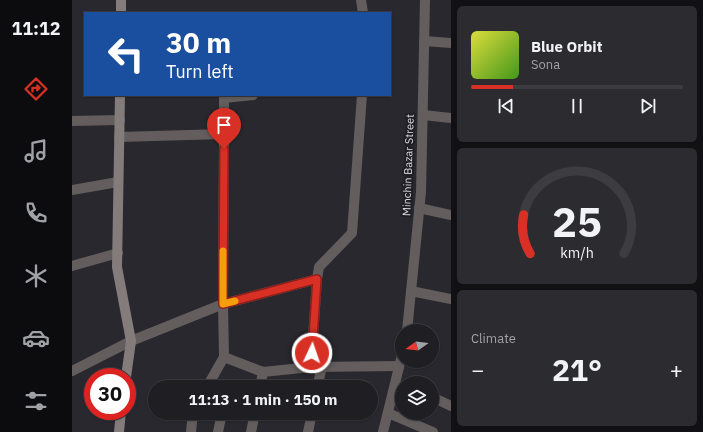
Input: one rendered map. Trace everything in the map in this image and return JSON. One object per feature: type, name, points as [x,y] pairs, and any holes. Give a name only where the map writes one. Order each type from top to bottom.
[{"type":"street","points":[[121,0],[121,12]]},
{"type":"street","points":[[361,0],[363,12]]},
{"type":"street","name":"Minchin Bazar Street","points":[[408,324],[421,192],[425,0]]},
{"type":"street","points":[[424,41],[451,44]]},
{"type":"street","points":[[120,96],[117,267],[131,341],[127,368]]},
{"type":"street","points":[[211,380],[224,357],[224,98],[243,96]]},
{"type":"street","points":[[317,380],[317,279],[320,267],[352,233],[362,96]]},
{"type":"street","points":[[423,114],[451,118]]},
{"type":"street","points":[[72,121],[120,120]]},
{"type":"street","points":[[119,137],[224,134]]},
{"type":"street","points":[[72,190],[118,182]]},
{"type":"street","points":[[420,208],[451,215]]},
{"type":"street","points":[[72,266],[118,253]]},
{"type":"street","points":[[72,371],[131,341],[223,304],[317,279]]},
{"type":"street","points":[[411,291],[451,299]]},
{"type":"street","points":[[224,357],[263,372],[317,367],[395,366]]},
{"type":"street","points":[[261,380],[263,372]]},
{"type":"street","points":[[383,432],[395,393]]},
{"type":"street","points":[[439,400],[451,406]]},
{"type":"street","points":[[388,413],[433,432]]},
{"type":"street","points":[[118,432],[120,420]]},
{"type":"street","points":[[191,432],[192,420]]},
{"type":"street","points":[[218,432],[221,420]]},
{"type":"street","points":[[252,432],[254,420]]},
{"type":"street","points":[[308,432],[311,420]]},
{"type":"slow traffic","points":[[223,251],[223,304],[235,301]]},
{"type":"route","points":[[224,149],[223,304],[317,279],[312,353]]}]
